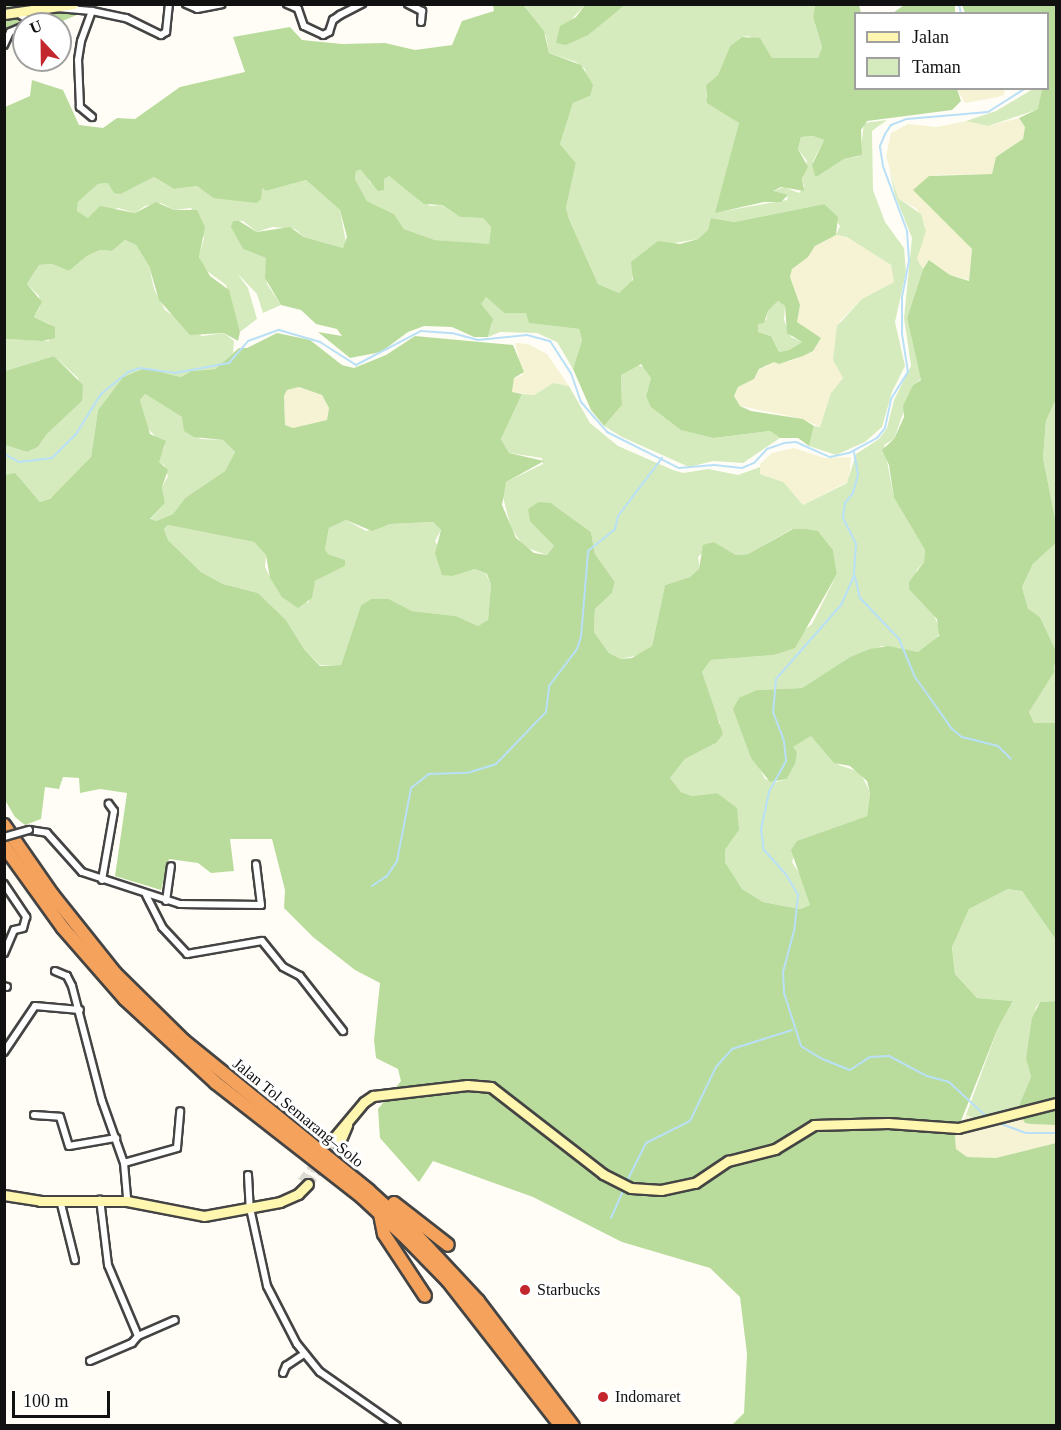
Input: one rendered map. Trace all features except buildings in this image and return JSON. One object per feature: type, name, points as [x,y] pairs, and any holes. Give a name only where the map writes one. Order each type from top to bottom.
[{"type":"highway","name":"Jalan Tol Semarang–Solo","points":[[4,825],[51,894],[115,973],[158,1018],[348,1173],[456,1275],[573,1425]]},
{"type":"highway","name":"Jalan Tol Semarang–Solo","points":[[4,846],[63,928],[140,1014],[216,1083],[380,1214],[448,1281],[561,1425]]},
{"type":"highway","points":[[348,1173],[370,1186],[448,1245]]},
{"type":"highway","points":[[380,1214],[384,1234],[425,1296]]},
{"type":"street","points":[[4,14],[74,4]]},
{"type":"street","points":[[56,8],[92,11],[126,18],[161,34],[166,32],[169,4]]},
{"type":"street","points":[[186,4],[196,9],[222,4]]},
{"type":"street","points":[[286,4],[298,9],[304,26],[323,35],[329,32],[333,21],[340,15],[362,4]]},
{"type":"street","points":[[408,4],[422,11],[421,22]]},
{"type":"street","points":[[92,11],[81,41],[78,60],[80,107],[92,117]]},
{"type":"street","points":[[4,45],[12,31]]},
{"type":"street","points":[[102,880],[114,811],[109,804]]},
{"type":"street","points":[[4,837],[29,830],[47,833],[79,870],[166,901],[211,907],[261,905],[256,864]]},
{"type":"street","points":[[166,901],[171,867]]},
{"type":"street","points":[[4,884],[26,917],[23,928],[14,930],[4,952]]},
{"type":"street","points":[[146,895],[162,927],[187,954],[262,941],[283,967],[300,976],[343,1031]]},
{"type":"street","points":[[55,971],[69,978],[80,1010],[102,1101],[124,1163],[127,1201]]},
{"type":"street","points":[[4,1052],[35,1006],[80,1010]]},
{"type":"street","points":[[336,1142],[364,1102],[373,1096],[467,1085],[491,1087],[580,1158],[626,1185],[686,1187],[728,1161],[775,1149],[803,1129],[821,1124],[922,1124],[946,1129],[1056,1103]]},
{"type":"street","points":[[124,1163],[177,1148],[180,1111]]},
{"type":"street","points":[[34,1115],[60,1117],[69,1146],[116,1138]]},
{"type":"street","points":[[248,1175],[250,1208],[270,1293],[304,1354],[320,1372],[397,1425]]},
{"type":"street","points":[[4,1195],[60,1200],[100,1198],[204,1216],[250,1208],[295,1195],[305,1182]]},
{"type":"street","points":[[100,1198],[108,1265],[138,1336]]},
{"type":"street","points":[[60,1200],[75,1260]]},
{"type":"street","points":[[90,1361],[132,1343],[138,1336],[175,1320]]},
{"type":"street","points":[[283,1373],[286,1366],[304,1354]]},
{"type":"shaded area","points":[[958,90],[1005,90],[1004,95],[998,97],[965,103]]},
{"type":"shaded area","points":[[1019,118],[1025,127],[1023,139],[996,157],[992,174],[935,175],[925,202],[972,249],[969,280],[950,275],[930,260],[923,269],[917,259],[925,225],[917,209],[898,198],[886,156],[891,133],[908,124],[937,127],[966,121],[988,126]]},
{"type":"shaded area","points":[[836,235],[847,237],[891,265],[894,282],[862,299],[840,321],[834,354],[843,378],[831,393],[820,427],[803,419],[740,406],[734,396],[738,387],[754,379],[759,370],[774,362],[791,361],[813,351],[821,338],[796,322],[798,299],[790,277],[792,269],[808,257],[815,246]]},
{"type":"shaded area","points":[[515,343],[528,344],[547,354],[569,386],[553,383],[534,395],[512,392],[514,378],[523,375]]},
{"type":"shaded area","points":[[299,387],[322,395],[329,408],[327,420],[293,428],[285,425],[284,396],[287,390]]},
{"type":"shaded area","points":[[794,448],[825,458],[851,457],[849,481],[803,505],[780,481],[760,474],[760,464],[772,453]]},
{"type":"shaded area","points":[[1017,1110],[1025,1123],[1056,1125],[1056,1143],[996,1158],[967,1157],[956,1149],[955,1136],[966,1115],[973,1118]]},
{"type":"green space","points":[[5,5],[101,5],[72,17],[72,12],[12,12],[12,29],[5,32]]},
{"type":"green space","points":[[493,5],[523,5],[544,31],[549,53],[581,65],[593,85],[590,96],[573,103],[560,144],[576,163],[566,208],[598,284],[619,293],[633,280],[631,262],[658,241],[680,244],[698,239],[708,230],[711,218],[734,222],[824,204],[838,217],[836,235],[815,246],[808,257],[792,269],[790,277],[800,305],[797,322],[821,338],[813,351],[803,356],[779,364],[774,362],[759,369],[754,379],[738,387],[734,396],[740,406],[751,411],[803,419],[814,426],[809,446],[798,438],[780,438],[770,431],[714,438],[681,430],[651,407],[646,396],[651,378],[641,364],[621,375],[622,405],[604,426],[591,410],[573,369],[582,340],[579,329],[529,323],[526,313],[504,313],[486,297],[481,304],[493,319],[488,337],[474,337],[452,327],[424,326],[408,332],[381,352],[350,358],[318,332],[342,336],[337,329],[316,324],[301,310],[281,305],[265,278],[266,258],[243,249],[231,227],[233,221],[239,221],[257,232],[290,227],[304,237],[343,248],[347,237],[340,210],[306,180],[266,191],[262,188],[261,199],[257,203],[213,198],[197,186],[174,189],[154,177],[121,194],[114,193],[108,183],[98,184],[78,202],[77,211],[88,218],[100,206],[135,213],[156,202],[174,210],[197,210],[205,227],[199,257],[210,276],[229,290],[240,332],[238,341],[224,333],[190,335],[159,300],[149,266],[136,245],[125,240],[112,251],[100,250],[87,256],[69,271],[52,264],[39,265],[27,284],[42,302],[34,317],[55,327],[55,338],[43,341],[5,339],[5,107],[30,96],[32,80],[63,90],[79,125],[103,128],[117,118],[135,119],[180,87],[245,72],[233,37],[290,27],[302,40],[342,44],[385,43],[415,50],[452,45],[462,21],[494,11]],"holes":[[[361,170],[378,191],[384,190],[384,179],[389,176],[424,204],[442,205],[460,217],[483,218],[491,227],[489,244],[435,240],[404,229],[394,214],[367,201],[355,179],[356,171]],[[778,301],[785,306],[787,333],[802,342],[789,350],[779,352],[771,336],[758,332],[758,324],[764,323],[768,311]]]},
{"type":"green space","points":[[523,5],[585,5],[570,21],[607,19],[625,5],[815,5],[813,17],[822,47],[818,58],[772,58],[763,43],[748,36],[742,37],[730,46],[718,75],[706,85],[706,97],[739,123],[718,207],[724,211],[787,200],[788,195],[776,195],[773,191],[784,187],[799,193],[804,186],[802,178],[807,161],[798,149],[801,137],[813,136],[824,140],[813,161],[815,176],[818,176],[844,159],[860,156],[864,123],[887,120],[872,131],[873,190],[885,222],[904,248],[906,272],[895,322],[905,366],[892,392],[882,427],[865,442],[836,455],[809,446],[814,426],[820,427],[831,393],[843,378],[833,360],[837,326],[862,299],[894,282],[891,265],[847,237],[836,235],[840,226],[824,204],[734,222],[712,218],[708,230],[698,239],[675,243],[633,274],[631,286],[619,293],[598,284],[566,208],[576,163],[560,144],[573,103],[590,96],[585,69],[576,62],[549,53],[546,36]]},
{"type":"green space","points":[[585,5],[625,5],[588,35],[566,45],[556,43],[560,26],[576,17]]},
{"type":"green space","points":[[815,5],[859,5],[861,12],[854,12],[854,90],[957,90],[961,101],[952,110],[867,121],[861,130],[862,155],[844,159],[818,176],[815,176],[812,165],[824,140],[813,136],[801,137],[798,149],[808,167],[802,178],[804,191],[781,187],[773,191],[788,195],[781,202],[764,202],[715,213],[739,123],[707,103],[706,85],[718,75],[730,46],[742,37],[760,38],[772,58],[818,58],[822,47],[813,17]]},
{"type":"green space","points":[[904,5],[955,5],[955,12],[894,12]]},
{"type":"green space","points":[[962,5],[1056,5],[1056,399],[1046,421],[1043,458],[1056,523],[1056,543],[1033,564],[1022,587],[1028,609],[1040,617],[1056,651],[1054,672],[1029,712],[1034,723],[1056,723],[1056,940],[1022,891],[1008,889],[969,909],[952,947],[955,974],[977,998],[1013,1001],[998,1028],[955,1136],[956,1149],[967,1157],[996,1158],[1056,1143],[1056,1425],[732,1425],[744,1413],[747,1354],[740,1297],[710,1268],[622,1242],[533,1197],[433,1161],[419,1182],[380,1138],[378,1109],[401,1081],[398,1069],[376,1058],[374,1040],[380,983],[355,970],[313,937],[284,908],[285,890],[272,839],[230,839],[234,871],[211,873],[198,863],[169,859],[161,890],[115,876],[127,793],[100,789],[80,793],[79,778],[63,777],[59,789],[45,787],[41,819],[25,825],[15,817],[5,800],[5,475],[15,473],[40,502],[51,498],[91,457],[98,410],[123,377],[145,368],[181,377],[191,371],[215,369],[239,348],[247,348],[277,333],[310,340],[342,365],[354,368],[386,355],[415,336],[513,345],[524,372],[514,378],[512,392],[522,394],[501,439],[509,453],[544,461],[506,482],[502,505],[516,538],[534,553],[547,555],[554,546],[530,521],[528,509],[539,502],[551,503],[591,532],[595,554],[615,582],[612,593],[595,609],[594,632],[609,653],[621,659],[632,658],[652,646],[665,585],[690,577],[699,569],[703,545],[714,542],[736,555],[748,554],[793,529],[805,529],[818,531],[833,550],[837,574],[795,648],[773,655],[711,660],[702,672],[723,734],[716,743],[685,759],[670,778],[681,792],[692,796],[717,793],[737,808],[739,830],[725,850],[725,862],[742,889],[763,902],[800,909],[810,905],[791,850],[797,841],[867,816],[870,793],[867,781],[850,766],[834,763],[811,736],[793,747],[797,752],[795,764],[787,779],[770,782],[751,758],[733,709],[739,698],[757,690],[802,688],[850,657],[870,649],[888,646],[918,652],[939,636],[937,619],[909,589],[909,582],[924,562],[925,550],[894,498],[889,465],[882,450],[894,439],[904,417],[903,406],[913,385],[921,380],[907,318],[923,269],[929,260],[950,275],[969,281],[972,249],[913,190],[929,176],[992,174],[996,157],[1023,139],[1025,127],[1019,118],[1038,109],[1042,90],[1049,90],[1049,12],[965,12]],"holes":[[[299,387],[322,395],[329,408],[327,420],[293,428],[285,425],[284,396],[287,390]],[[145,394],[182,417],[184,431],[194,437],[223,440],[235,452],[225,471],[185,498],[173,514],[156,521],[150,519],[165,503],[162,487],[168,470],[159,462],[166,441],[150,434],[140,400]],[[346,520],[372,531],[390,524],[433,522],[441,530],[435,553],[442,575],[453,576],[475,569],[487,574],[491,585],[488,620],[478,626],[456,616],[412,611],[389,599],[371,599],[361,605],[341,665],[320,666],[304,649],[286,620],[258,593],[223,584],[201,572],[168,540],[164,529],[168,525],[254,542],[266,555],[270,578],[282,597],[298,608],[312,598],[315,581],[345,566],[345,560],[328,554],[325,549],[329,528]]]},
{"type":"green space","points":[[1031,90],[1042,90],[1039,109],[988,126],[966,121],[996,111]]},
{"type":"green space","points":[[889,169],[898,198],[921,214],[926,231],[917,259],[923,269],[907,318],[921,379],[913,385],[894,439],[884,445],[894,498],[925,550],[924,562],[916,571],[940,630],[936,642],[918,652],[882,646],[850,657],[802,688],[757,690],[743,735],[765,779],[776,782],[787,779],[795,764],[792,747],[811,736],[839,765],[860,772],[870,792],[867,816],[798,841],[792,862],[805,882],[810,905],[800,909],[763,902],[742,889],[725,862],[725,850],[739,830],[717,793],[692,796],[681,792],[670,778],[685,759],[716,743],[720,723],[707,694],[702,672],[711,660],[773,655],[812,624],[837,574],[833,550],[818,531],[792,529],[748,554],[736,555],[714,542],[698,557],[700,569],[690,577],[665,585],[652,646],[644,654],[621,659],[609,653],[594,632],[595,609],[612,593],[615,582],[595,554],[591,532],[551,503],[538,529],[554,546],[547,555],[524,547],[511,528],[502,493],[506,482],[543,464],[542,458],[509,453],[501,439],[522,394],[534,395],[553,383],[569,386],[590,423],[618,446],[673,470],[683,473],[708,469],[738,475],[760,467],[760,474],[783,482],[803,505],[847,483],[856,454],[879,439],[887,428],[894,400],[911,366],[904,318],[912,238],[895,195]]},
{"type":"green space","points":[[356,171],[366,172],[370,183],[389,176],[430,206],[441,205],[460,217],[483,218],[491,227],[489,245],[435,240],[404,229],[394,214],[367,201],[355,179]]},
{"type":"green space","points":[[154,177],[174,189],[197,186],[213,198],[261,187],[266,191],[306,180],[340,210],[346,243],[343,248],[304,237],[295,229],[272,227],[257,232],[243,221],[234,221],[232,227],[243,249],[266,258],[267,284],[281,305],[263,313],[257,294],[237,273],[248,288],[257,319],[240,332],[226,285],[203,268],[199,256],[204,238],[191,208],[174,210],[161,203],[145,206],[135,213],[118,208],[88,218],[77,211],[78,202],[98,184],[108,183],[121,194]]},
{"type":"green space","points":[[125,240],[136,245],[149,266],[154,289],[165,310],[202,336],[224,333],[234,341],[233,353],[215,369],[191,371],[181,377],[145,368],[123,377],[98,410],[91,457],[57,495],[40,502],[15,474],[5,475],[5,445],[27,452],[38,447],[46,435],[82,401],[78,378],[54,356],[5,371],[4,339],[49,341],[50,324],[34,317],[40,307],[39,296],[27,284],[39,265],[52,264],[69,271],[87,256],[100,250],[112,251]]},
{"type":"green space","points":[[486,297],[504,313],[526,313],[530,323],[579,329],[582,340],[573,369],[557,342],[537,333],[500,332],[488,337],[492,324],[480,304]]},
{"type":"green space","points":[[778,301],[785,306],[784,320],[791,337],[802,342],[789,350],[779,352],[771,336],[758,332],[758,324],[766,320],[768,311]]},
{"type":"green space","points":[[54,356],[83,385],[82,401],[46,435],[38,447],[27,452],[5,445],[5,371]]},
{"type":"green space","points":[[635,364],[646,368],[651,378],[646,396],[714,438],[770,431],[780,438],[743,463],[713,461],[689,467],[622,437],[604,426],[622,405],[621,375]]},
{"type":"green space","points":[[145,394],[182,417],[200,439],[223,440],[235,452],[225,471],[185,498],[173,514],[156,521],[150,520],[165,503],[162,487],[168,476],[164,465],[158,462],[165,446],[148,429],[140,400]]},
{"type":"green space","points":[[1056,399],[1056,523],[1043,458],[1046,421]]},
{"type":"green space","points":[[346,520],[366,531],[390,524],[433,522],[441,530],[435,541],[453,576],[475,569],[486,574],[491,585],[488,621],[478,626],[456,616],[412,611],[389,599],[371,599],[361,605],[341,665],[320,665],[304,649],[286,620],[258,593],[223,584],[201,572],[168,540],[164,529],[168,525],[254,542],[266,555],[265,567],[273,583],[308,603],[315,581],[345,566],[345,560],[328,554],[325,549],[329,528]]},
{"type":"green space","points":[[1056,543],[1056,651],[1040,617],[1028,610],[1022,587],[1033,564]]},
{"type":"green space","points":[[1056,667],[1056,723],[1034,723],[1029,712]]},
{"type":"green space","points":[[1008,889],[1022,891],[1056,940],[1056,1001],[1040,1002],[1036,1007],[1026,1059],[1031,1077],[1017,1110],[973,1118],[966,1115],[998,1028],[1013,1001],[977,998],[955,974],[952,946],[969,909]]},
{"type":"green space","points":[[1056,1001],[1056,1125],[1025,1123],[1017,1110],[1031,1077],[1026,1059],[1032,1018],[1040,1002]]},
{"type":"waterway","points":[[959,4],[961,12]]},
{"type":"waterway","points":[[4,454],[19,462],[52,458],[76,434],[101,394],[128,372],[140,368],[175,373],[229,363],[248,341],[279,330],[320,342],[356,365],[421,331],[452,333],[478,340],[527,335],[550,341],[571,373],[581,402],[607,432],[679,468],[714,465],[742,468],[754,463],[767,449],[784,443],[796,442],[830,457],[849,453],[877,438],[885,428],[891,399],[908,372],[902,335],[902,297],[909,260],[907,231],[883,166],[880,146],[885,134],[891,125],[907,119],[988,112],[1023,90]]},
{"type":"waterway","points":[[854,452],[858,475],[853,493],[845,503],[843,518],[856,544],[854,576],[841,605],[776,679],[773,712],[784,741],[786,761],[769,792],[761,829],[764,850],[785,873],[798,895],[794,931],[783,972],[784,993],[801,1046],[820,1058],[850,1070],[870,1057],[889,1056],[927,1076],[949,1082],[988,1118]]},
{"type":"waterway","points":[[372,886],[387,876],[397,861],[411,788],[429,774],[467,773],[496,764],[546,712],[549,686],[577,649],[581,637],[588,551],[615,529],[618,516],[662,458]]},
{"type":"waterway","points":[[855,577],[860,598],[899,639],[915,677],[952,729],[962,737],[998,746],[1011,759]]},
{"type":"waterway","points":[[626,1183],[646,1143],[690,1121],[716,1067],[732,1049],[792,1030]]},
{"type":"waterway","points":[[993,1121],[1026,1133],[1056,1133]]},
{"type":"waterway","points":[[611,1218],[624,1189]]},
{"type":"tunnel","points":[[302,1181],[333,1139]]},
{"type":"tunnel","points":[[308,1184],[339,1144]]},
{"type":"place","name":"Starbucks","points":[[525,1290]]},
{"type":"place","name":"Indomaret","points":[[603,1397]]}]
